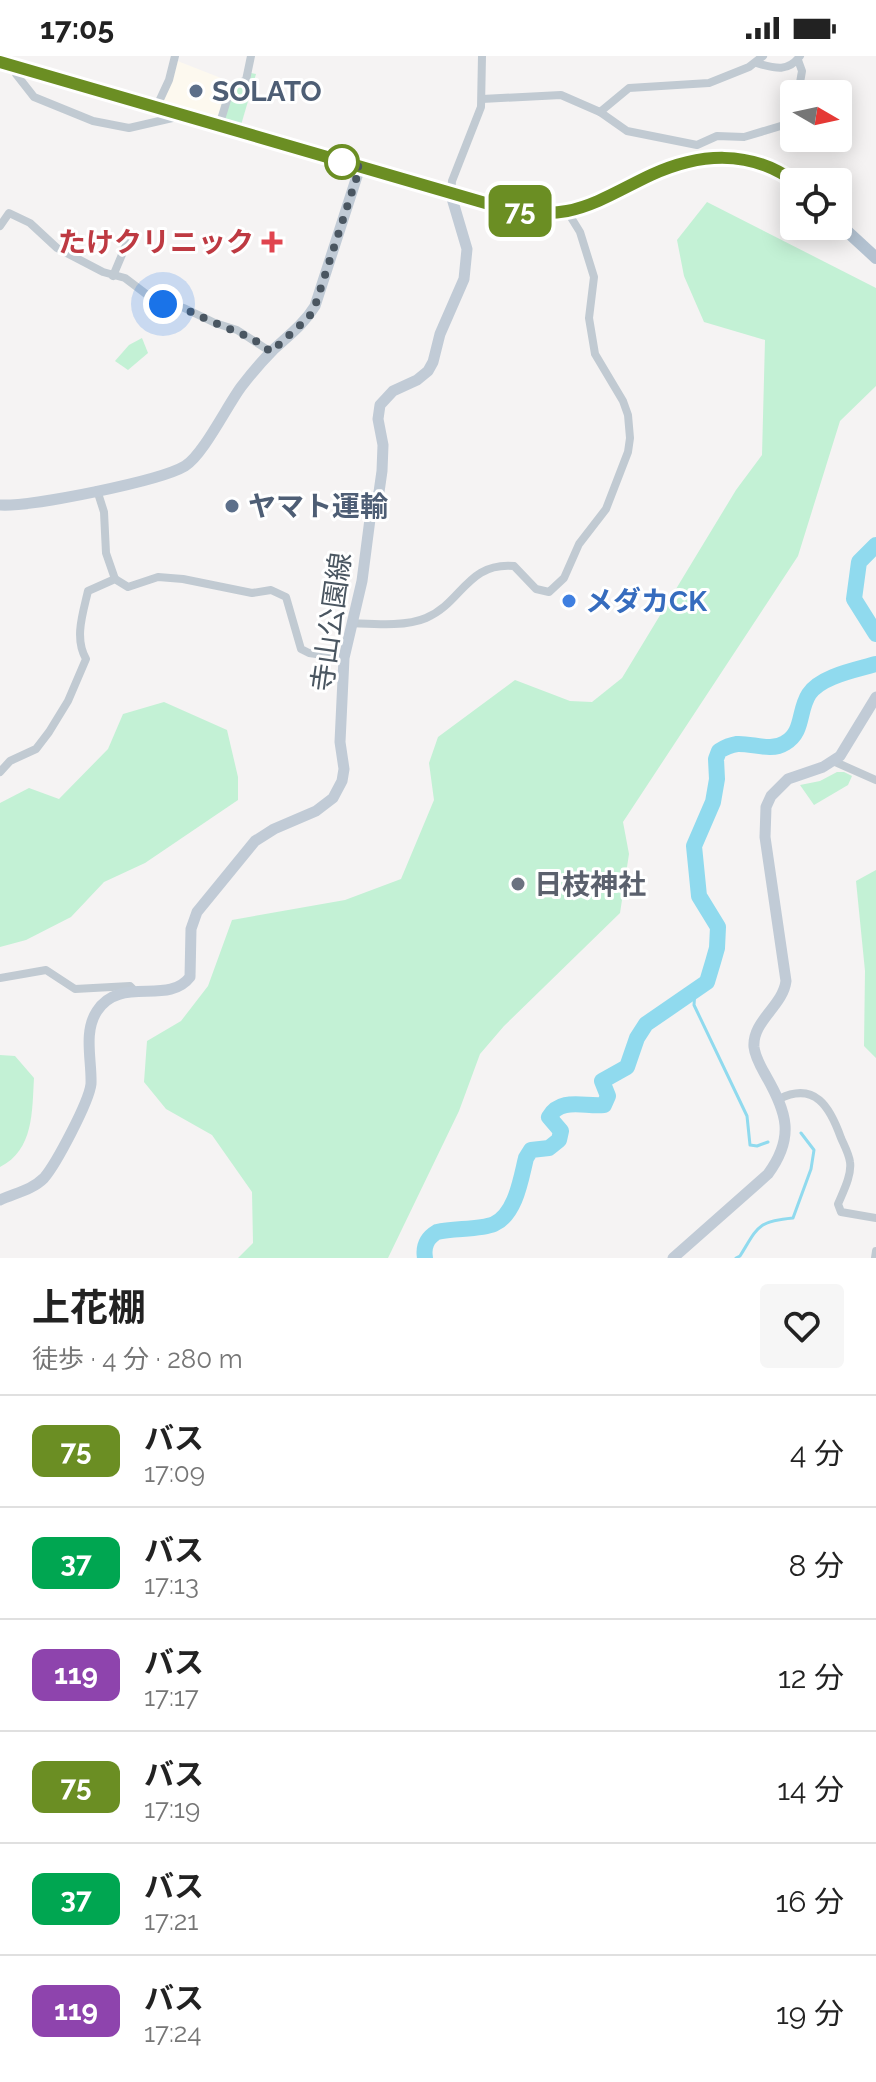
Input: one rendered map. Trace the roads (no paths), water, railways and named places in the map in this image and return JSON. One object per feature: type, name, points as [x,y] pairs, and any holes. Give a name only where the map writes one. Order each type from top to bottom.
[{"type":"main road","points":[[0,62],[451,195],[514,210],[567,211],[677,164],[706,158],[751,160],[780,173]]},
{"type":"main road","points":[[852,236],[876,258]]},
{"type":"street","points":[[156,108],[169,80],[175,56]]},
{"type":"street","points":[[219,126],[231,87],[246,80],[251,56]]},
{"type":"street","points":[[451,195],[452,181],[482,99],[482,56]]},
{"type":"street","points":[[600,112],[629,88],[709,83],[759,59],[783,69],[791,67],[799,58]]},
{"type":"street","points":[[799,58],[800,80]]},
{"type":"street","points":[[15,66],[16,74],[34,97],[93,121],[129,128],[184,116]]},
{"type":"street","points":[[482,99],[561,95],[600,112],[627,131],[697,145],[717,136],[744,137],[780,126]]},
{"type":"street","points":[[0,505],[15,506],[97,490],[165,474],[192,461],[241,388],[271,352],[309,317],[360,167]]},
{"type":"street","name":"寺山公園線","points":[[0,1200],[28,1189],[44,1178],[89,1094],[92,1020],[98,1008],[134,990],[174,990],[186,982],[190,977],[191,929],[197,912],[255,841],[316,811],[337,791],[344,769],[340,742],[344,658],[382,471],[383,445],[378,419],[380,405],[389,394],[428,371],[464,279],[467,249],[451,195]]},
{"type":"street","points":[[351,623],[396,623],[427,618],[480,571],[496,566],[514,566],[536,589],[549,592],[564,578],[579,544],[606,509],[628,452],[630,426],[623,401],[595,354],[589,318],[594,277],[580,232],[567,211]]},
{"type":"street","points":[[0,226],[9,213],[18,216],[57,248],[113,276],[125,278],[163,304],[184,308],[248,335],[271,352]]},
{"type":"street","points":[[113,276],[129,238]]},
{"type":"street","points":[[97,490],[104,512],[106,553],[115,579],[128,587],[158,577],[211,583],[252,593],[271,590],[286,597],[301,649],[344,658]]},
{"type":"street","points":[[0,772],[10,761],[36,749],[68,701],[86,659],[81,650],[80,628],[88,591],[115,579]]},
{"type":"street","points":[[673,1258],[758,1184],[777,1161],[785,1133],[783,1110],[754,1047],[756,1034],[782,998],[786,981],[763,821],[766,807],[778,787],[799,774],[833,761],[848,745],[876,697]]},
{"type":"street","points":[[833,761],[876,780]]},
{"type":"street","points":[[0,978],[46,970],[75,989],[130,986],[134,990]]},
{"type":"street","points":[[779,1099],[795,1092],[811,1094],[824,1105],[834,1118],[850,1162],[838,1204],[841,1212],[875,1221]]},
{"type":"street","points":[[875,1258],[876,1251]]},
{"type":"waterway","points":[[876,545],[859,562],[854,599],[876,634]]},
{"type":"waterway","points":[[425,1258],[426,1243],[437,1232],[488,1226],[501,1219],[512,1204],[531,1150],[549,1148],[559,1140],[561,1131],[549,1117],[554,1111],[574,1104],[604,1105],[608,1096],[602,1081],[627,1067],[637,1038],[646,1024],[707,982],[717,948],[718,927],[699,896],[694,846],[713,802],[719,751],[737,744],[780,746],[795,733],[809,694],[815,688],[840,674],[876,664]]},
{"type":"waterway","points":[[695,991],[694,1005],[747,1116],[750,1145],[768,1142]]},
{"type":"waterway","points":[[736,1258],[760,1227],[772,1221],[793,1218],[811,1169],[814,1150],[801,1133]]},
{"type":"place","name":"SOLATO","points":[[196,91]]},
{"type":"place","name":"たけクリニック","points":[[272,242]]},
{"type":"place","name":"ヤマト運輸","points":[[232,506]]},
{"type":"place","name":"メダカCK","points":[[569,601]]},
{"type":"place","name":"日枝神社","points":[[518,884]]}]
